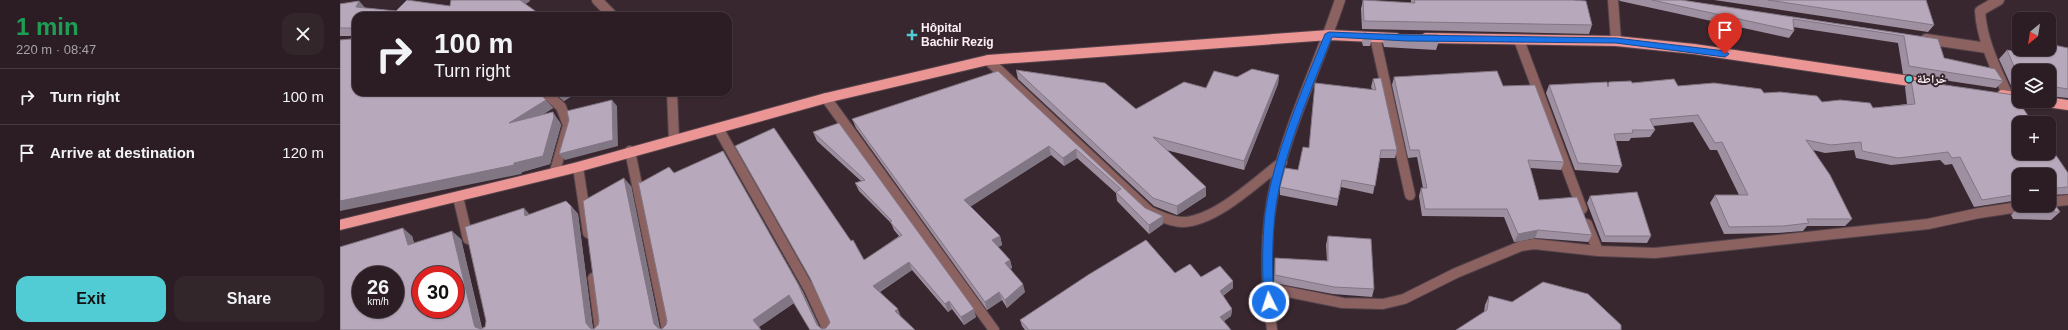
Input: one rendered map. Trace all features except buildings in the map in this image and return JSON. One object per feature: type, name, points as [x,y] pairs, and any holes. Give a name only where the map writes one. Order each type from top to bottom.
[{"type":"main road","points":[[340,225],[458,197],[555,171],[578,167],[630,151],[826,98],[988,60],[1329,34],[1411,38],[1616,40],[1694,49],[1930,84]]},
{"type":"main road","points":[[1992,94],[2012,97]]},
{"type":"main road","points":[[2056,103],[2068,105]]},
{"type":"street","points":[[597,0],[609,12]]},
{"type":"street","points":[[1272,330],[1267,264],[1270,212],[1282,162],[1340,0]]},
{"type":"street","points":[[1613,0],[1616,40]]},
{"type":"street","points":[[1999,0],[1980,11],[1980,20],[1987,48],[2008,96]]},
{"type":"street","points":[[1375,37],[1410,195]]},
{"type":"street","points":[[1917,37],[1987,48]]},
{"type":"street","points":[[1519,40],[1598,251]]},
{"type":"street","points":[[988,60],[1150,212],[1170,220],[1185,222],[1203,217],[1219,209],[1282,162]]},
{"type":"street","points":[[549,96],[561,107],[568,125],[555,171]]},
{"type":"street","points":[[672,96],[674,140]]},
{"type":"street","points":[[826,98],[994,330]]},
{"type":"street","points":[[718,128],[809,289],[828,330]]},
{"type":"street","points":[[630,151],[668,330]]},
{"type":"street","points":[[578,167],[590,248]]},
{"type":"street","points":[[458,197],[470,249]]},
{"type":"street","points":[[2056,201],[2068,200]]},
{"type":"street","points":[[1268,288],[1343,303],[1383,304],[1404,299],[1456,273],[1521,246],[1550,245],[1598,251],[1655,253],[1928,224],[1979,213],[2012,208]]},
{"type":"street","points":[[592,270],[600,330]]},
{"type":"place","name":"Hôpital Bachir Rezig","points":[[912,35]]},
{"type":"place","name":"خراطة","points":[[1909,79]]},
{"type":"route","points":[[1269,302],[1267,264],[1270,212],[1282,162],[1306,93],[1329,34],[1407,38],[1616,40],[1725,54]]}]
